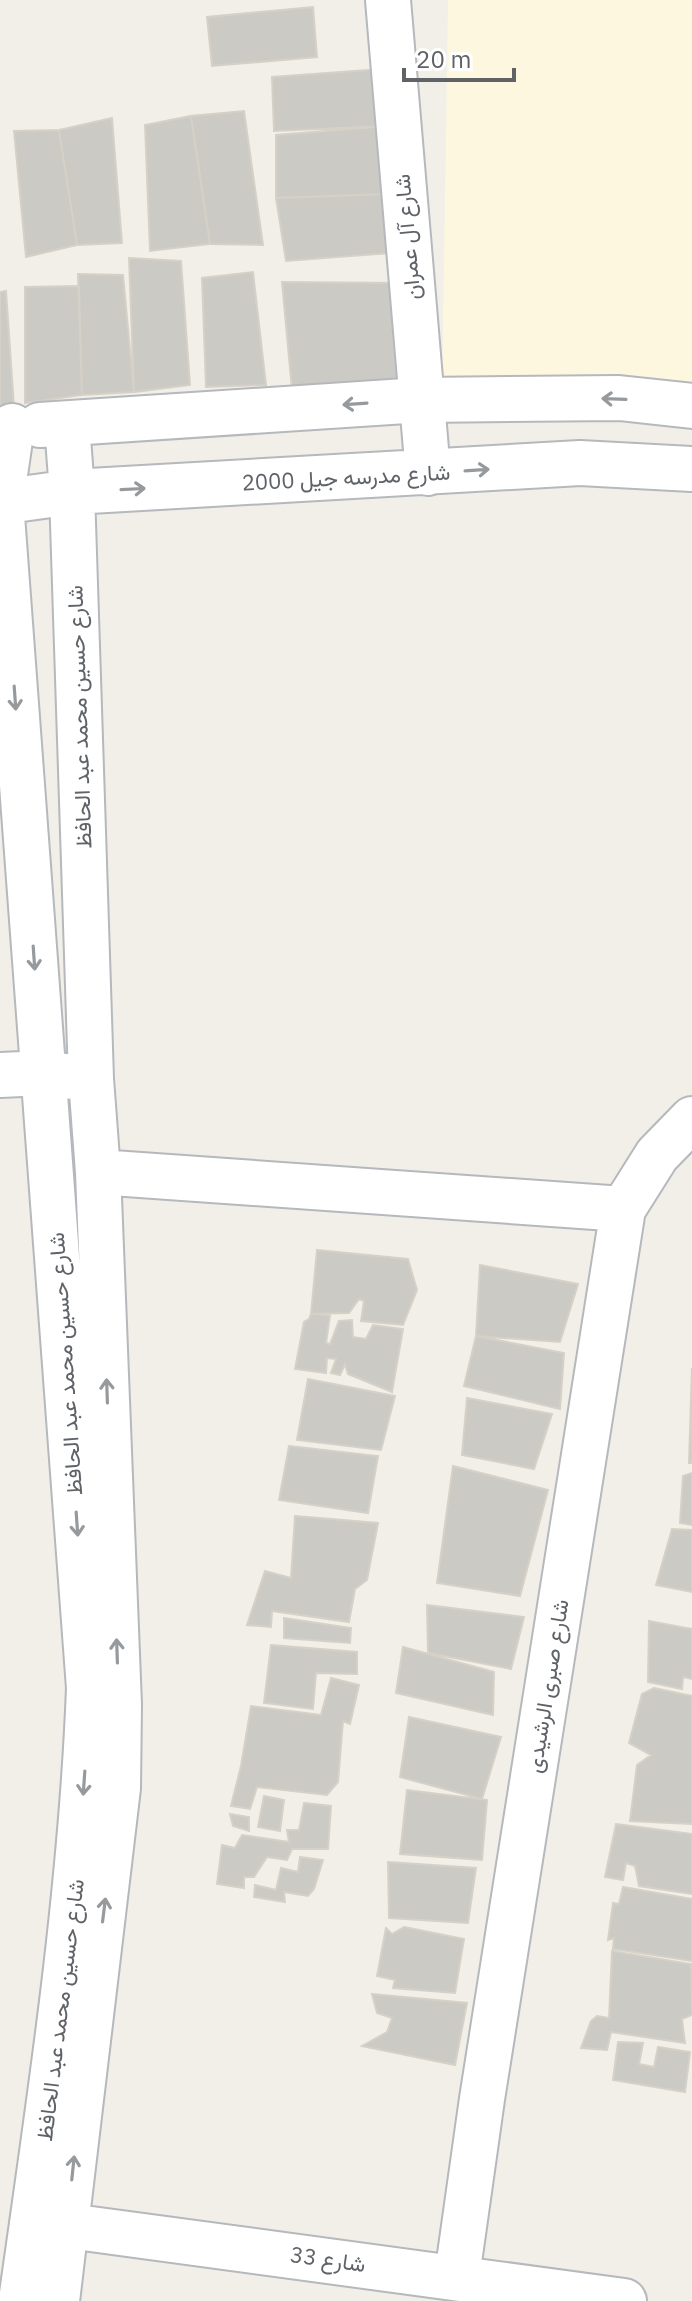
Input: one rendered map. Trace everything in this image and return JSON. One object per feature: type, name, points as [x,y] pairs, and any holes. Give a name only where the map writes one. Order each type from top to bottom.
[{"type":"street","name":"شارع آل عمران","points":[[388,0],[428,473]]},
{"type":"street","points":[[6,426],[421,400],[619,398],[692,406]]},
{"type":"street","name":"شارع حسين محمد عبد الحافظ","points":[[21,2301],[50,2223],[118,1788],[119,1705],[98,1172],[91,1079],[72,492],[67,424]]},
{"type":"street","name":"شارع حسين محمد عبد الحافظ","points":[[6,426],[0,502],[89,1688],[81,1831],[58,2035],[50,2223],[57,2301]]},
{"type":"street","name":"شارع مدرسه جيل 2000","points":[[0,502],[72,492],[580,463],[692,469]]},
{"type":"street","points":[[0,1075],[43,1073],[91,1079]]},
{"type":"street","name":"شارع صبرى الرشيدى","points":[[461,2285],[487,2068],[623,1209],[657,1155],[692,1119]]},
{"type":"street","points":[[98,1172],[623,1209]]},
{"type":"street","name":"شارع 33","points":[[50,2223],[461,2285],[624,2301]]},
{"type":"shaded area","points":[[448,0],[692,0],[692,428],[442,401]]},
{"type":"building","points":[[313,7],[317,57],[212,66],[207,17]]},
{"type":"building","points":[[381,69],[387,126],[274,131],[272,77]]},
{"type":"building","points":[[244,111],[263,245],[210,244],[191,116]]},
{"type":"building","points":[[191,116],[210,244],[150,251],[145,125]]},
{"type":"building","points":[[112,118],[122,243],[77,245],[59,130]]},
{"type":"building","points":[[387,126],[389,194],[276,198],[276,135]]},
{"type":"building","points":[[59,130],[77,245],[26,257],[14,131]]},
{"type":"building","points":[[389,194],[403,252],[286,261],[276,198]]},
{"type":"building","points":[[129,258],[181,261],[190,385],[134,392]]},
{"type":"building","points":[[253,272],[266,385],[206,387],[202,278]]},
{"type":"building","points":[[78,274],[123,275],[134,392],[82,395]]},
{"type":"building","points":[[282,282],[401,283],[402,387],[292,390]]},
{"type":"building","points":[[79,286],[82,395],[25,403],[25,287]]},
{"type":"building","points":[[6,291],[14,407],[0,408],[0,292]]},
{"type":"building","points":[[317,1250],[408,1259],[417,1290],[403,1325],[361,1321],[364,1301],[359,1299],[349,1313],[311,1314]]},
{"type":"building","points":[[480,1265],[578,1284],[560,1342],[476,1336]]},
{"type":"building","points":[[311,1314],[330,1315],[326,1343],[330,1344],[339,1321],[352,1320],[353,1337],[366,1339],[373,1325],[403,1329],[392,1392],[348,1374],[345,1364],[340,1375],[331,1373],[336,1359],[327,1358],[326,1373],[295,1369],[304,1322]]},
{"type":"building","points":[[476,1336],[564,1353],[560,1409],[464,1386]]},
{"type":"building","points":[[692,1368],[692,1463],[689,1463]]},
{"type":"building","points":[[308,1379],[395,1396],[381,1450],[297,1440]]},
{"type":"building","points":[[467,1398],[552,1414],[534,1469],[462,1455]]},
{"type":"building","points":[[289,1446],[378,1456],[368,1513],[279,1500]]},
{"type":"building","points":[[453,1466],[548,1490],[520,1596],[437,1583]]},
{"type":"building","points":[[692,1473],[692,1525],[680,1523],[683,1476]]},
{"type":"building","points":[[295,1516],[378,1523],[367,1580],[355,1589],[349,1622],[272,1611],[271,1627],[247,1625],[265,1571],[291,1578]]},
{"type":"building","points":[[672,1529],[692,1530],[692,1592],[656,1585]]},
{"type":"building","points":[[427,1605],[524,1617],[511,1669],[428,1653]]},
{"type":"building","points":[[284,1618],[351,1628],[350,1643],[284,1638]]},
{"type":"building","points":[[649,1621],[692,1629],[692,1679],[683,1677],[682,1689],[648,1682]]},
{"type":"building","points":[[271,1645],[357,1652],[357,1674],[316,1673],[313,1709],[264,1703]]},
{"type":"building","points":[[403,1647],[494,1672],[493,1715],[396,1693]]},
{"type":"building","points":[[331,1678],[359,1685],[350,1724],[343,1721],[338,1782],[327,1795],[257,1787],[250,1809],[231,1806],[251,1706],[321,1715]]},
{"type":"building","points":[[654,1688],[692,1696],[692,1824],[630,1821],[637,1765],[651,1755],[629,1743],[642,1694]]},
{"type":"building","points":[[409,1717],[501,1737],[482,1799],[400,1777]]},
{"type":"building","points":[[407,1790],[487,1800],[482,1860],[400,1854]]},
{"type":"building","points":[[264,1796],[284,1800],[280,1831],[258,1827]]},
{"type":"building","points":[[304,1803],[331,1806],[328,1849],[292,1849],[287,1860],[267,1857],[254,1877],[244,1877],[244,1888],[217,1884],[222,1845],[235,1848],[242,1835],[289,1842],[287,1830],[299,1830]]},
{"type":"building","points":[[230,1814],[249,1817],[249,1831],[233,1826]]},
{"type":"building","points":[[616,1824],[692,1834],[692,1894],[639,1886],[635,1866],[626,1863],[623,1880],[605,1877]]},
{"type":"building","points":[[300,1857],[323,1860],[314,1889],[308,1896],[284,1892],[285,1902],[254,1897],[255,1885],[276,1890],[281,1868],[298,1872]]},
{"type":"building","points":[[388,1862],[476,1868],[468,1923],[389,1918]]},
{"type":"building","points":[[623,1887],[692,1899],[692,1961],[613,1949],[614,1938],[608,1940],[613,1903],[619,1904]]},
{"type":"building","points":[[404,1927],[464,1939],[455,1993],[393,1988],[395,1980],[377,1976],[386,1928],[392,1934]]},
{"type":"building","points":[[612,1951],[691,1964],[692,2015],[682,2019],[685,2043],[611,2032],[607,2050],[581,2048],[591,2021],[597,2016],[609,2018]]},
{"type":"building","points":[[372,1994],[467,2003],[455,2065],[362,2046],[387,2032],[392,2018],[377,2013]]},
{"type":"building","points":[[618,2042],[643,2043],[639,2064],[654,2067],[658,2047],[690,2052],[685,2092],[613,2080]]}]
